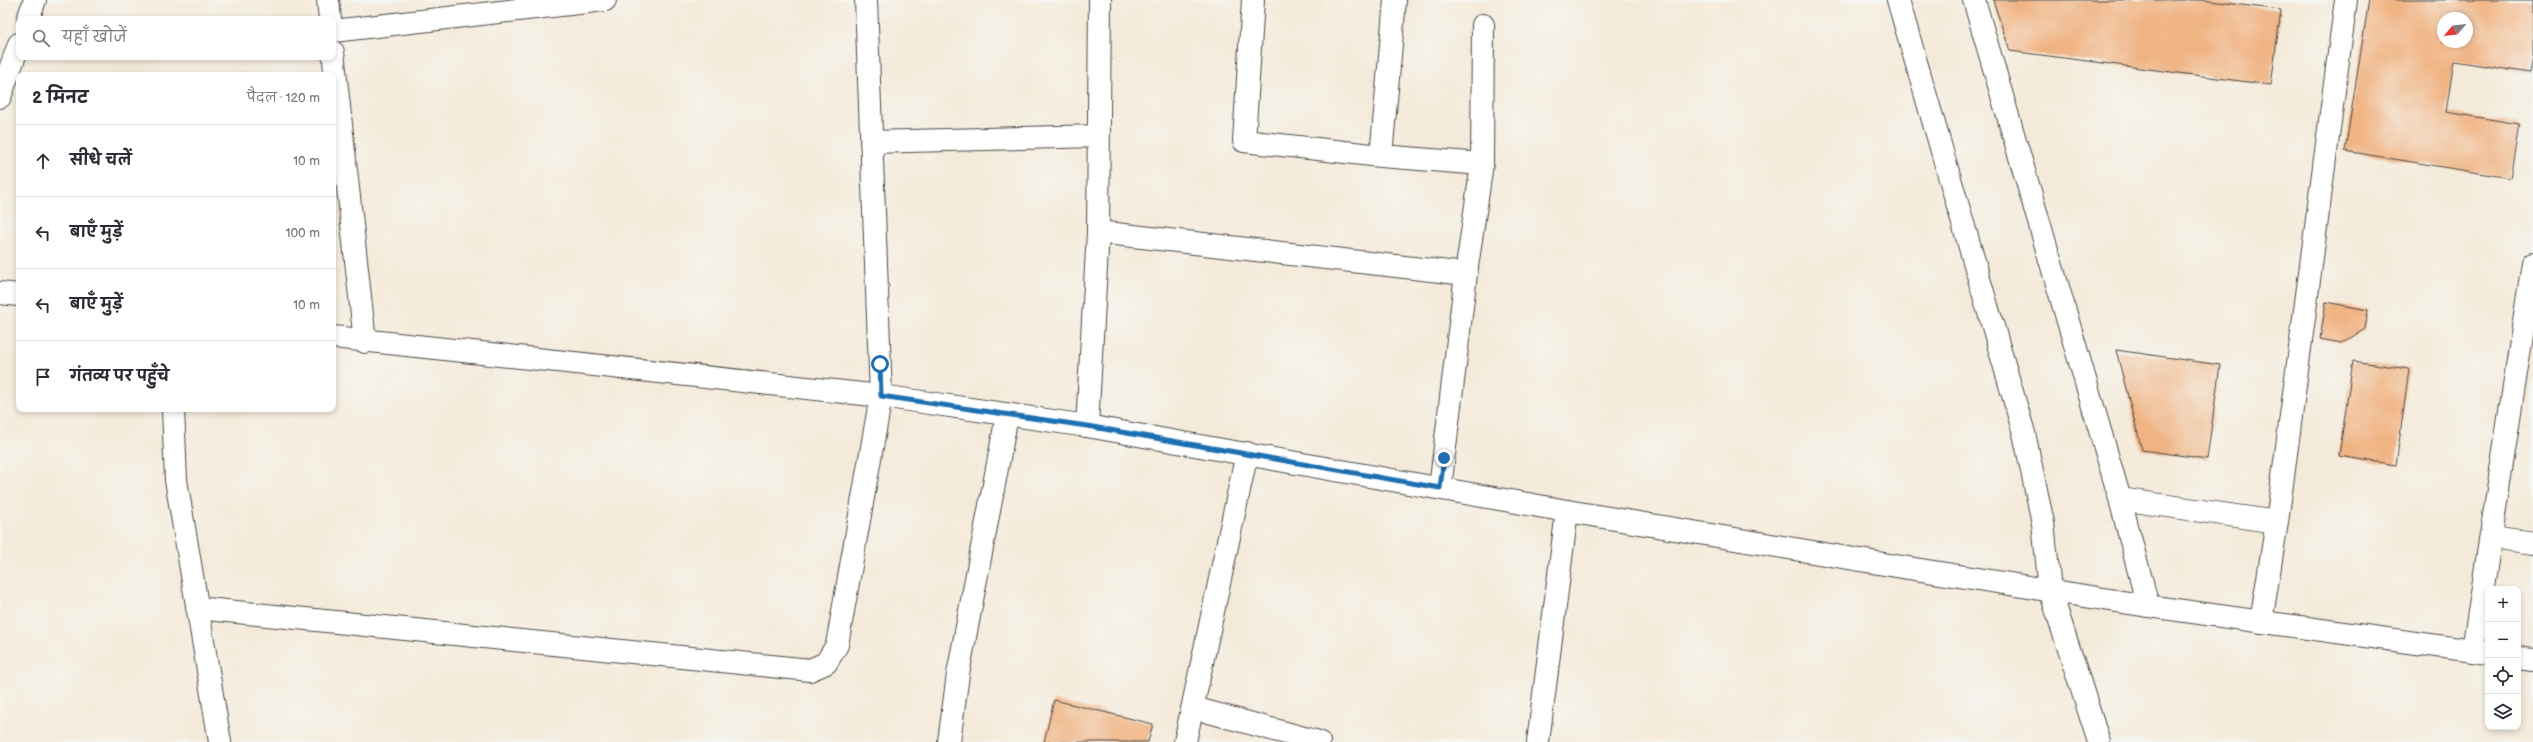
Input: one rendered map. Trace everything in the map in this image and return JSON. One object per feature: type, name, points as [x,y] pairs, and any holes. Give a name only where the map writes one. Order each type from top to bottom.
[{"type":"street","points":[[29,16],[35,0]]},
{"type":"street","points":[[328,0],[330,16]]},
{"type":"street","points":[[336,31],[605,0]]},
{"type":"street","points":[[197,608],[810,670],[826,663],[837,645],[881,396],[866,0]]},
{"type":"street","points":[[1087,426],[1098,232],[1100,0]]},
{"type":"street","points":[[1252,0],[1244,141],[1381,156],[1482,164]]},
{"type":"street","points":[[1381,156],[1395,0]]},
{"type":"street","points":[[1898,0],[2024,433],[2043,523],[2050,590],[2099,742]]},
{"type":"street","points":[[1974,0],[2120,499],[2148,606]]},
{"type":"street","points":[[2261,622],[2277,522],[2346,0]]},
{"type":"street","points":[[1440,488],[1466,274],[1482,164],[1483,25]]},
{"type":"street","points":[[0,97],[16,52]]},
{"type":"street","points":[[334,60],[335,72]]},
{"type":"street","points":[[336,78],[366,342]]},
{"type":"street","points":[[871,142],[1098,136]]},
{"type":"street","points":[[1098,232],[1466,274]]},
{"type":"street","points":[[336,337],[366,342],[881,396],[1007,416],[1087,426],[1247,452],[1567,511],[2148,606],[2481,652],[2492,537],[2533,263]]},
{"type":"street","points":[[0,293],[16,295]]},
{"type":"street","points":[[173,412],[176,480],[220,742]]},
{"type":"street","points":[[949,742],[958,674],[1007,416]]},
{"type":"street","points":[[1185,742],[1194,708],[1247,452]]},
{"type":"street","points":[[2120,499],[2277,522]]},
{"type":"street","points":[[1538,742],[1567,511]]},
{"type":"street","points":[[2492,537],[2533,544]]},
{"type":"street","points":[[2521,658],[2533,660]]},
{"type":"street","points":[[1194,708],[1318,742]]},
{"type":"building","points":[[1993,0],[2202,0],[2281,10],[2271,85],[2010,51]]},
{"type":"building","points":[[2369,0],[2533,0],[2533,57],[2530,73],[2454,61],[2446,112],[2519,124],[2510,178],[2345,151]]},
{"type":"building","points":[[2326,302],[2368,310],[2365,329],[2342,343],[2320,339]]},
{"type":"building","points":[[2116,350],[2220,365],[2207,459],[2142,450]]},
{"type":"building","points":[[2353,361],[2409,369],[2396,465],[2339,456]]},
{"type":"building","points":[[1054,700],[1153,724],[1148,742],[1044,742]]},
{"type":"route","points":[[880,364],[881,396],[1007,416],[1087,426],[1247,452],[1440,488],[1444,458]]}]
